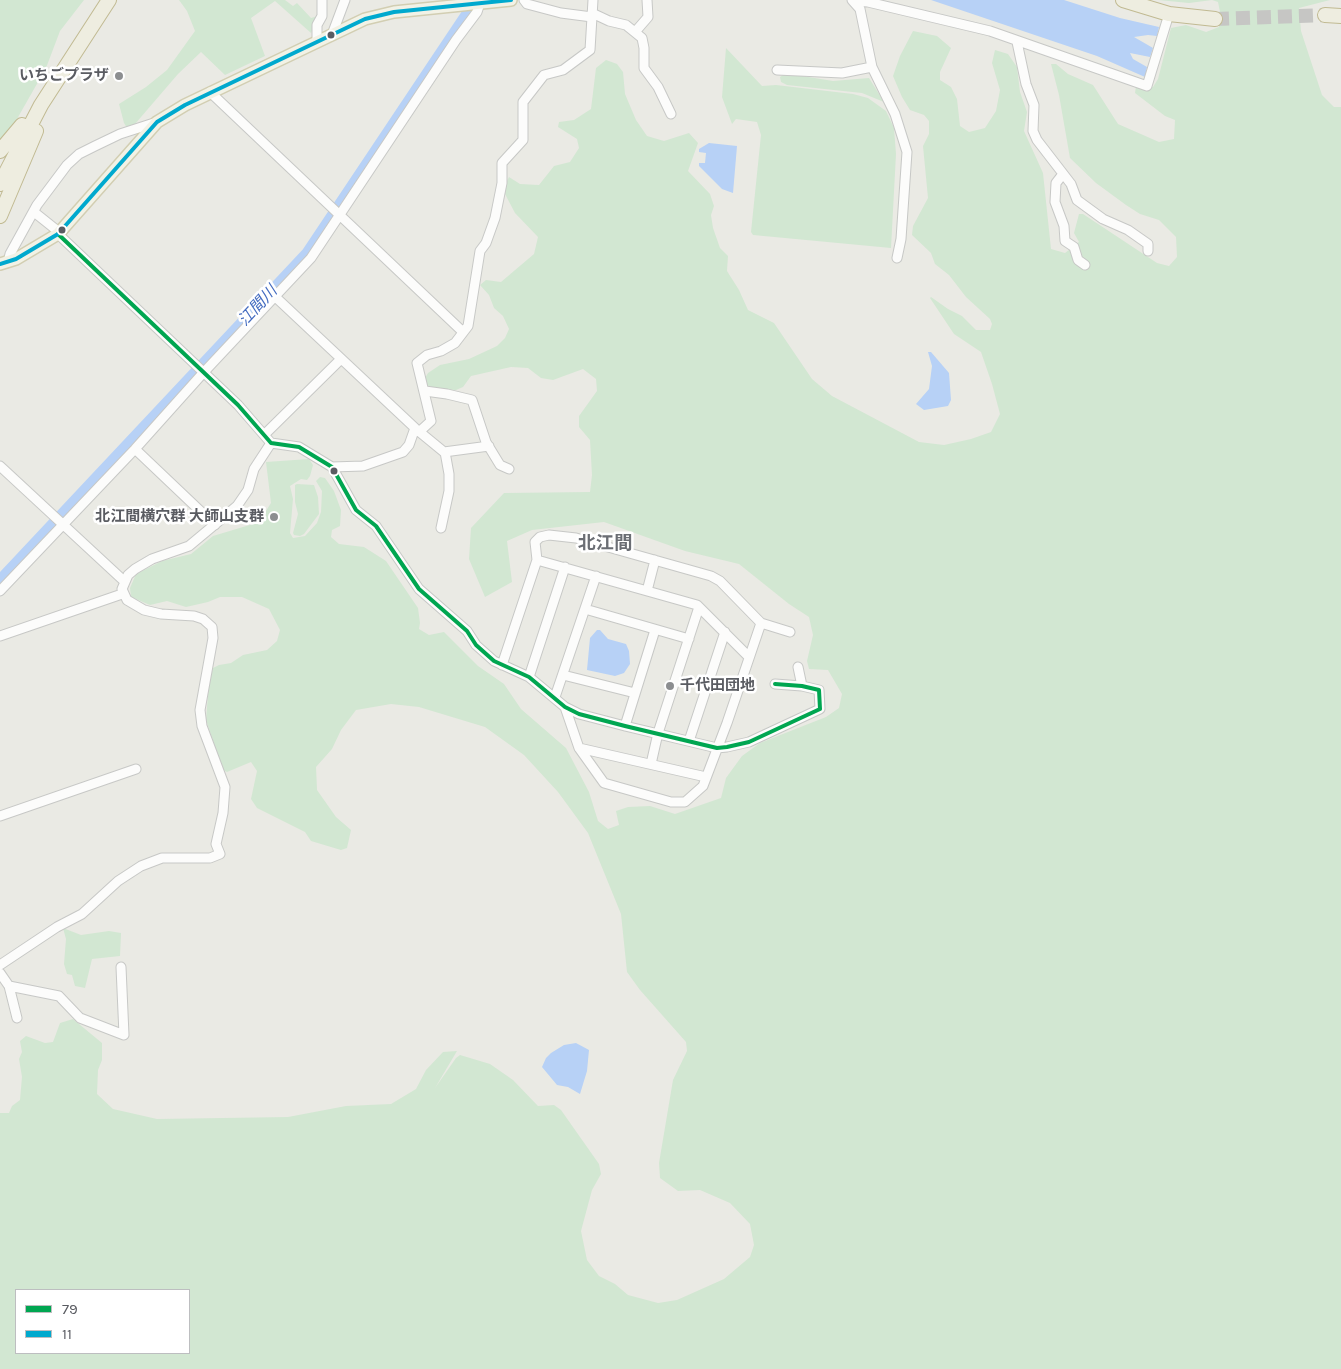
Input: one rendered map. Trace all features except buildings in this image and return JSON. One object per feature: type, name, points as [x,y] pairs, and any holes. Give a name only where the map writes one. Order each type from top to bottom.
[{"type":"highway","points":[[0,177],[54,80],[103,0]]},
{"type":"highway","points":[[0,151],[16,134],[109,0]]},
{"type":"highway","points":[[1123,0],[1169,14],[1215,19]]},
{"type":"highway","points":[[1325,15],[1341,16]]},
{"type":"highway","points":[[0,184],[54,80]]},
{"type":"highway","points":[[0,216],[54,80]]},
{"type":"main road","points":[[4,263],[58,233],[158,122],[174,110],[333,32],[365,19],[394,12],[511,0]]},
{"type":"street","points":[[317,40],[317,25],[322,16],[322,0]]},
{"type":"street","points":[[333,32],[336,17],[345,0]]},
{"type":"street","points":[[524,0],[527,4],[561,13],[592,15],[626,25],[636,32],[644,42],[644,68],[658,87],[671,114]]},
{"type":"street","points":[[332,467],[363,466],[402,452],[409,445],[417,430],[431,421],[417,363],[427,355],[451,346],[464,332],[470,322],[480,251],[486,243],[495,218],[502,183],[502,163],[523,140],[523,102],[544,75],[563,70],[590,50],[593,0]]},
{"type":"street","points":[[636,32],[648,17],[647,0]]},
{"type":"street","points":[[853,1],[868,2],[990,32],[1147,86],[1169,14]]},
{"type":"street","points":[[853,1],[861,15],[872,67],[895,114],[907,152],[901,238],[897,258]]},
{"type":"street","points":[[0,591],[61,524],[135,450],[201,369],[272,294],[311,258],[336,212],[477,12],[468,3]]},
{"type":"street","points":[[1017,42],[1026,84],[1034,105],[1034,131],[1037,140],[1063,174],[1077,200],[1089,210],[1118,224],[1148,244],[1148,250]]},
{"type":"street","points":[[777,70],[842,73],[872,67]]},
{"type":"street","points":[[210,92],[464,332]]},
{"type":"street","points":[[4,263],[34,212],[67,165],[79,154],[120,134],[158,122]]},
{"type":"street","points":[[1063,174],[1056,183],[1055,202],[1064,226],[1065,241],[1074,247],[1078,260],[1085,266]]},
{"type":"street","points":[[34,212],[201,369],[270,443],[299,447],[326,461],[332,467],[356,510],[376,526],[414,583],[467,630],[485,654],[502,665],[529,677],[565,707],[579,714],[717,748],[749,742],[815,713],[820,706],[819,690],[802,686],[775,684]]},
{"type":"street","points":[[272,294],[417,430],[445,452],[450,474],[449,491],[440,528]]},
{"type":"street","points":[[264,435],[276,426],[341,359]]},
{"type":"street","points":[[425,392],[448,394],[472,400],[489,446],[500,465],[508,468]]},
{"type":"street","points":[[0,965],[57,926],[82,914],[118,881],[141,866],[162,858],[210,858],[220,854],[216,844],[223,813],[225,787],[202,726],[200,710],[213,638],[212,627],[203,619],[194,616],[152,613],[127,600],[122,594],[124,581],[128,575],[145,563],[189,546],[215,526],[244,498],[254,469],[270,443]]},
{"type":"street","points":[[445,452],[489,446]]},
{"type":"street","points":[[135,450],[215,526]]},
{"type":"street","points":[[0,466],[124,581]]},
{"type":"street","points":[[502,665],[537,560],[536,540],[549,535],[576,538],[655,560],[720,581],[761,624],[790,632]]},
{"type":"street","points":[[537,560],[647,590],[699,607],[749,657]]},
{"type":"street","points":[[647,590],[655,560]]},
{"type":"street","points":[[529,677],[565,567]]},
{"type":"street","points":[[555,697],[596,576]]},
{"type":"street","points":[[0,636],[122,594]]},
{"type":"street","points":[[651,764],[658,733],[699,607]]},
{"type":"street","points":[[585,609],[689,639]]},
{"type":"street","points":[[565,707],[579,748],[604,784],[671,802],[685,802],[702,786],[706,777],[761,624]]},
{"type":"street","points":[[625,726],[655,630]]},
{"type":"street","points":[[689,741],[724,632]]},
{"type":"street","points":[[798,667],[802,686]]},
{"type":"street","points":[[563,675],[636,693]]},
{"type":"street","points":[[579,748],[706,777]]},
{"type":"street","points":[[0,816],[136,769]]},
{"type":"street","points":[[9,986],[60,996],[80,1018],[124,1035],[121,967]]},
{"type":"street","points":[[0,973],[9,986],[17,1018]]},
{"type":"green space","points":[[0,0],[84,0],[60,31],[46,68],[9,133],[0,143]]},
{"type":"green space","points":[[179,0],[285,0],[293,6],[297,3],[311,18],[318,16],[311,33],[275,1],[251,18],[265,56],[225,75],[201,52],[178,74],[129,131],[124,123],[119,104],[146,87],[167,70],[195,31],[187,11]]},
{"type":"green space","points":[[1158,0],[1212,0],[1189,3]]},
{"type":"green space","points":[[1212,0],[1330,0],[1299,8],[1301,31],[1322,95],[1334,107],[1341,107],[1341,1369],[0,1369],[0,1113],[9,1113],[12,1106],[20,1100],[22,1077],[19,1059],[22,1052],[20,1041],[26,1036],[45,1043],[53,1042],[60,1023],[73,1019],[102,1043],[102,1060],[98,1070],[97,1094],[113,1109],[157,1119],[288,1117],[346,1106],[391,1104],[416,1089],[426,1070],[443,1052],[457,1051],[435,1088],[460,1055],[490,1064],[513,1080],[538,1106],[554,1105],[561,1110],[599,1164],[601,1174],[592,1190],[581,1231],[587,1260],[599,1276],[615,1284],[628,1295],[658,1303],[677,1300],[724,1279],[750,1257],[754,1245],[750,1224],[730,1203],[700,1190],[678,1191],[660,1178],[659,1163],[673,1080],[687,1051],[686,1042],[640,990],[627,972],[621,914],[588,833],[558,792],[524,755],[485,727],[419,707],[391,704],[356,710],[341,730],[332,749],[316,767],[317,790],[336,817],[351,830],[347,848],[341,850],[311,841],[305,832],[257,808],[251,799],[257,771],[251,762],[227,772],[223,770],[206,720],[209,682],[213,668],[231,663],[243,655],[267,650],[277,641],[280,630],[269,609],[242,597],[220,597],[186,607],[167,601],[150,605],[131,597],[130,588],[136,574],[162,561],[191,554],[213,536],[253,524],[264,514],[271,503],[266,462],[309,459],[313,465],[310,476],[307,480],[301,479],[290,486],[293,499],[290,533],[293,538],[305,536],[317,523],[321,512],[322,491],[316,481],[320,477],[325,478],[334,491],[341,510],[340,526],[332,530],[331,537],[339,544],[364,547],[386,561],[418,608],[419,629],[429,635],[444,632],[478,666],[504,684],[521,709],[566,748],[589,792],[598,821],[608,829],[619,825],[616,811],[628,807],[650,806],[675,814],[721,798],[726,778],[742,756],[760,743],[826,717],[839,708],[842,694],[828,670],[809,669],[807,661],[813,635],[809,617],[789,604],[739,564],[685,551],[604,522],[532,530],[507,541],[512,582],[485,597],[469,559],[471,528],[504,493],[590,492],[592,475],[590,440],[579,427],[579,416],[597,391],[596,379],[583,369],[553,380],[541,378],[528,368],[511,367],[471,376],[463,387],[456,390],[430,389],[426,385],[425,378],[428,373],[440,365],[469,359],[497,346],[505,338],[509,329],[503,316],[494,308],[489,295],[480,285],[486,280],[501,282],[534,254],[538,237],[515,213],[505,194],[509,177],[520,184],[539,185],[554,166],[570,162],[579,148],[577,139],[558,127],[559,122],[574,120],[591,109],[596,68],[606,60],[617,64],[623,72],[625,94],[636,120],[647,136],[664,141],[689,133],[698,143],[688,171],[710,194],[714,206],[711,215],[713,228],[720,248],[728,256],[727,271],[739,290],[748,310],[774,323],[812,379],[832,396],[919,442],[944,445],[971,439],[991,432],[1000,414],[992,384],[981,352],[954,334],[930,298],[962,316],[976,330],[990,330],[992,324],[990,319],[966,297],[949,275],[935,264],[931,253],[912,235],[913,226],[928,198],[923,146],[929,134],[929,121],[924,115],[910,110],[893,76],[900,56],[913,31],[937,36],[951,48],[940,72],[940,80],[951,87],[957,99],[960,126],[969,132],[985,128],[996,111],[1000,90],[992,63],[995,50],[1008,54],[1017,67],[1020,92],[1027,112],[1024,131],[1043,173],[1051,249],[1065,253],[1079,242],[1074,233],[1079,214],[1083,214],[1157,263],[1169,266],[1177,257],[1176,237],[1159,220],[1140,214],[1096,183],[1070,158],[1059,95],[1051,64],[1056,64],[1068,74],[1093,85],[1118,124],[1159,142],[1174,139],[1175,120],[1165,116],[1135,93],[1136,86],[1141,89],[1153,87],[1158,79],[1171,28],[1186,25],[1206,32],[1219,27],[1220,12],[1218,2]]},
{"type":"green space","points":[[726,48],[762,86],[776,85],[853,94],[868,98],[886,111],[894,128],[896,154],[891,248],[753,235],[751,232],[761,135],[757,122],[736,119],[732,124],[722,97]]},
{"type":"green space","points":[[790,74],[833,81],[869,78],[884,102],[862,93],[787,85],[781,82],[780,77]]},
{"type":"green space","points":[[295,485],[314,485],[318,497],[319,514],[304,534],[300,536],[293,533],[298,514],[295,502]]},
{"type":"green space","points":[[63,928],[81,935],[109,931],[121,933],[120,956],[92,959],[85,988],[75,986],[72,975],[67,974],[64,964],[66,939]]},
{"type":"water","points":[[931,0],[1064,0],[1120,18],[1159,27],[1157,36],[1134,37],[1153,48],[1150,57],[1130,53],[1133,59],[1147,67],[1145,77],[1097,56]]},
{"type":"water","points":[[709,143],[737,146],[733,193],[722,189],[699,166],[699,163],[705,163],[706,153],[699,152],[699,149]]},
{"type":"water","points":[[928,352],[931,352],[949,373],[951,400],[948,406],[924,410],[916,404],[929,389],[932,366]]},
{"type":"water","points":[[597,630],[600,630],[608,639],[626,644],[629,651],[630,664],[624,673],[615,676],[587,670],[590,638]]},
{"type":"water","points":[[576,1043],[589,1050],[587,1071],[580,1094],[568,1087],[557,1085],[542,1067],[546,1058],[551,1053],[564,1045]]},
{"type":"waterway","name":"江間川","points":[[0,580],[307,253],[476,0]]},
{"type":"tunnel","points":[[1215,19],[1325,15]]},
{"type":"transit line","name":"11","points":[[0,264],[16,259],[58,234],[157,122],[185,105],[365,19],[394,12],[511,0]]},
{"type":"transit line","name":"79","points":[[58,234],[238,405],[271,443],[299,447],[332,467],[356,510],[376,526],[419,589],[467,631],[476,645],[494,661],[529,677],[565,707],[579,714],[625,726],[717,748],[727,747],[749,742],[820,709],[819,690],[802,686],[775,684]]},
{"type":"place","name":"いちごプラザ","points":[[119,76]]},
{"type":"place","name":"北江間横穴群 大師山支群","points":[[274,517]]},
{"type":"place","name":"千代田団地","points":[[670,686]]},
{"type":"district","name":"北江間","points":[[605,544]]}]
